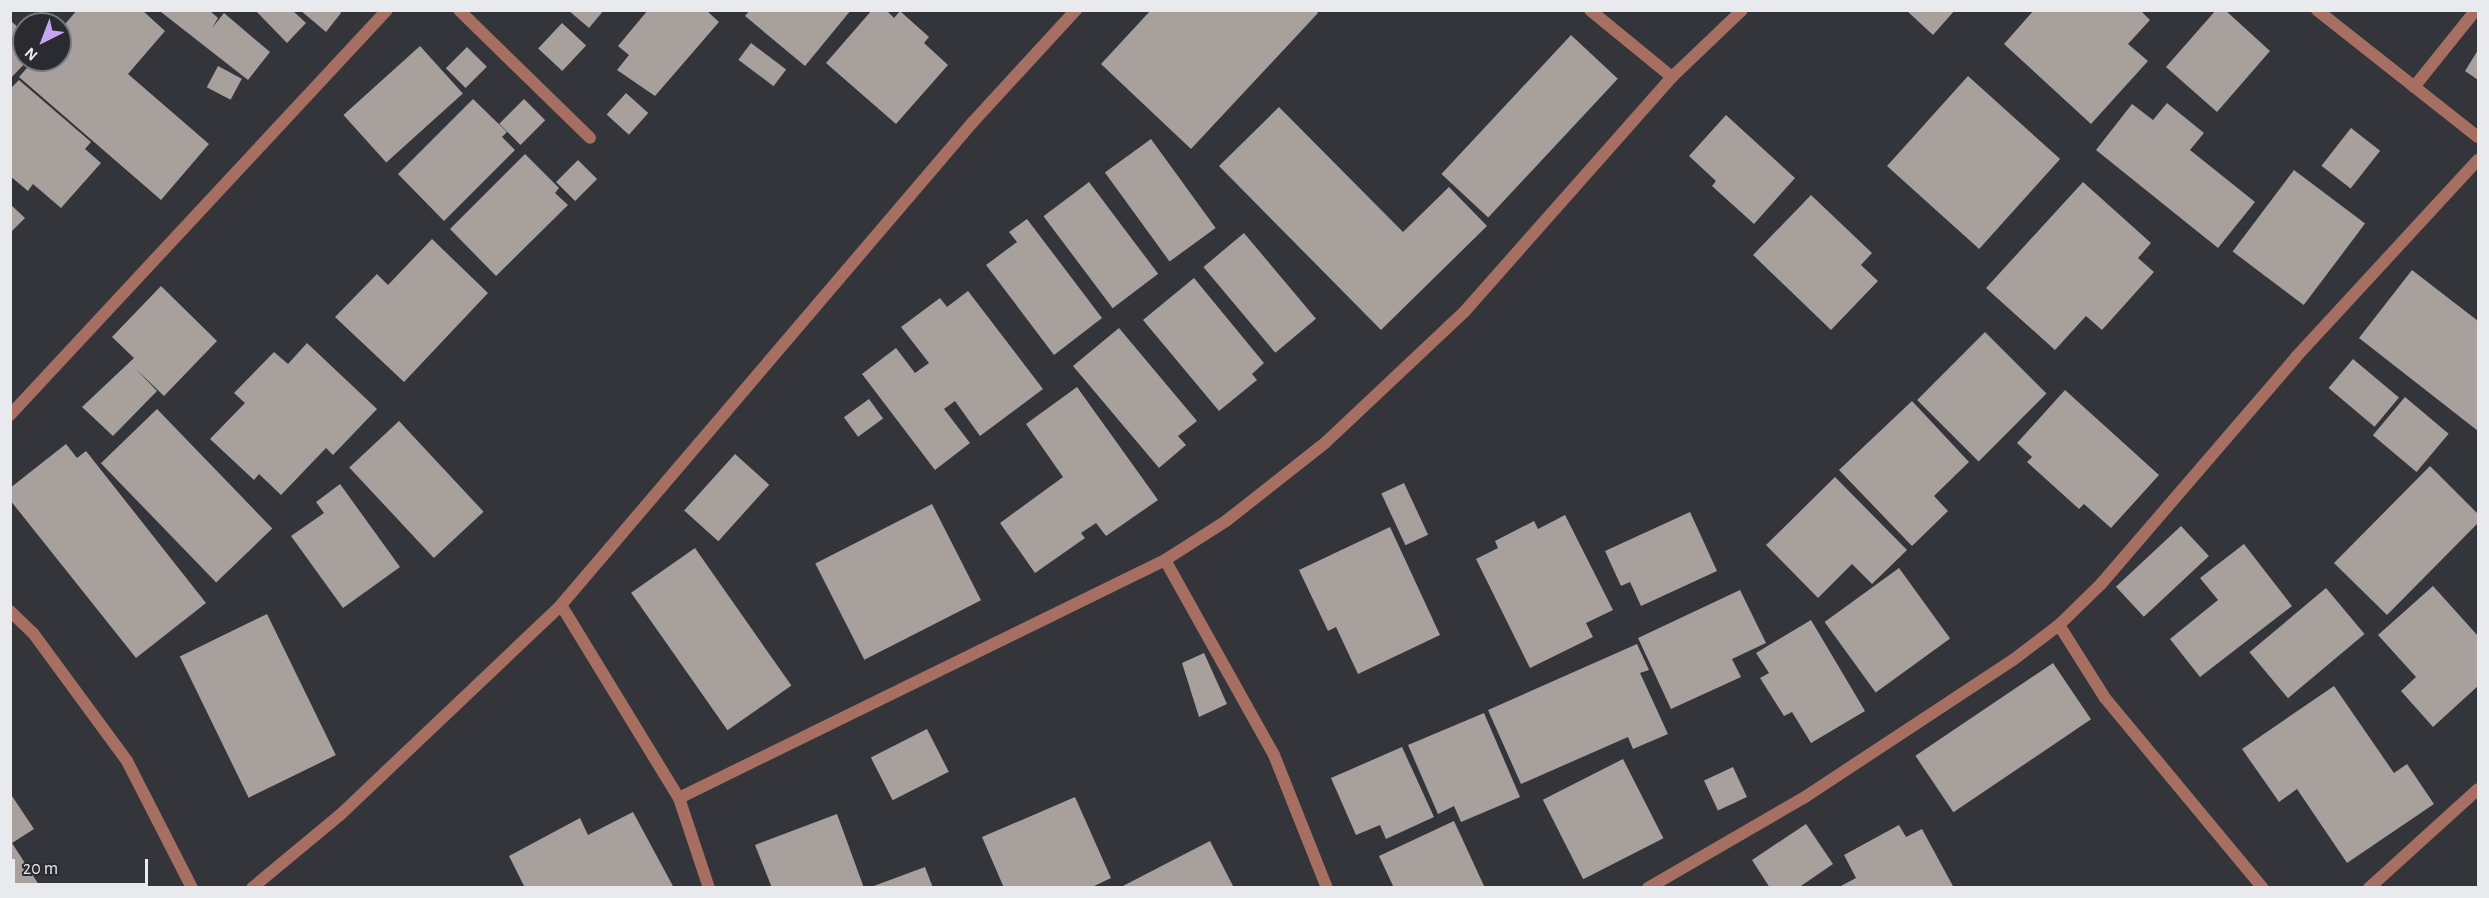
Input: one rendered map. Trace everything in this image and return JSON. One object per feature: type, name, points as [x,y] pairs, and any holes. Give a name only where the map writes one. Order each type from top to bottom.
[{"type":"street","points":[[10,415],[387,10]]},
{"type":"street","points":[[459,10],[590,138]]},
{"type":"street","points":[[252,888],[340,815],[561,605],[972,123],[1076,10]]},
{"type":"street","points":[[1590,10],[1671,77]]},
{"type":"street","points":[[679,798],[1165,560],[1226,521],[1325,443],[1465,310],[1671,77],[1742,10]]},
{"type":"street","points":[[2317,10],[2478,137]]},
{"type":"street","points":[[2414,87],[2476,10]]},
{"type":"street","points":[[1648,888],[1804,797],[2013,660],[2059,625],[2101,584],[2296,357],[2478,160]]},
{"type":"street","points":[[1165,560],[1274,756],[1327,888]]},
{"type":"street","points":[[561,605],[679,798],[709,888]]},
{"type":"street","points":[[10,611],[33,633],[127,761],[192,888]]},
{"type":"street","points":[[2059,625],[2105,698],[2263,888]]},
{"type":"street","points":[[2369,888],[2478,789]]},
{"type":"building","points":[[77,10],[142,10],[165,31],[128,74],[209,144],[161,200],[19,77],[23,72],[72,72],[72,16]]},
{"type":"building","points":[[209,10],[218,18],[212,28],[224,13],[270,52],[248,80],[161,12]]},
{"type":"building","points":[[255,10],[292,10],[306,23],[287,43]]},
{"type":"building","points":[[300,10],[339,10],[341,13],[326,32]]},
{"type":"building","points":[[568,10],[604,10],[589,28]]},
{"type":"building","points":[[648,10],[706,10],[719,22],[655,96],[617,70],[629,55],[618,46]]},
{"type":"building","points":[[750,10],[851,10],[805,66],[745,16]]},
{"type":"building","points":[[872,10],[886,10],[894,18],[900,11],[929,37],[924,43],[948,65],[896,124],[826,63]]},
{"type":"building","points":[[1151,10],[1315,10],[1318,13],[1191,149],[1101,64]]},
{"type":"building","points":[[1906,10],[1955,10],[1933,35]]},
{"type":"building","points":[[2034,10],[2140,10],[2150,20],[2128,44],[2148,61],[2091,124],[2004,44]]},
{"type":"building","points":[[2216,10],[2225,10],[2270,51],[2217,112],[2166,67]]},
{"type":"building","points":[[10,20],[12,22],[12,72],[17,72],[10,79]]},
{"type":"building","points":[[562,23],[586,46],[562,71],[538,49]]},
{"type":"building","points":[[1571,35],[1618,79],[1488,218],[1441,174]]},
{"type":"building","points":[[751,43],[786,69],[774,86],[738,60]]},
{"type":"building","points":[[420,46],[463,94],[386,162],[343,115]]},
{"type":"building","points":[[467,47],[487,67],[466,88],[446,68]]},
{"type":"building","points":[[2478,50],[2478,80],[2465,71]]},
{"type":"building","points":[[218,66],[242,79],[231,100],[207,87]]},
{"type":"building","points":[[1968,76],[2060,159],[1979,249],[1887,166]]},
{"type":"building","points":[[19,80],[91,142],[85,149],[101,163],[61,208],[33,184],[28,191],[10,176],[10,89]]},
{"type":"building","points":[[626,93],[648,113],[629,135],[607,115]]},
{"type":"building","points":[[473,99],[507,132],[502,137],[515,150],[444,221],[398,174]]},
{"type":"building","points":[[524,99],[545,120],[520,145],[499,124]]},
{"type":"building","points":[[2167,103],[2204,133],[2190,150],[2255,202],[2218,248],[2096,150],[2132,104],[2153,120]]},
{"type":"building","points":[[1279,107],[1403,232],[1449,187],[1487,226],[1381,330],[1219,166]]},
{"type":"building","points":[[1726,115],[1795,178],[1754,224],[1712,186],[1716,181],[1689,156]]},
{"type":"building","points":[[2351,128],[2380,151],[2351,189],[2321,166]]},
{"type":"building","points":[[1151,139],[1216,228],[1170,261],[1105,173]]},
{"type":"building","points":[[525,154],[559,188],[555,193],[568,205],[496,276],[450,229]]},
{"type":"building","points":[[578,160],[597,179],[575,201],[556,182]]},
{"type":"building","points":[[2294,170],[2365,224],[2304,305],[2233,251]]},
{"type":"building","points":[[1089,182],[1158,274],[1113,308],[1043,216]]},
{"type":"building","points":[[2083,182],[2151,243],[2138,258],[2154,272],[2102,330],[2086,316],[2055,350],[1986,288]]},
{"type":"building","points":[[1811,195],[1872,253],[1861,265],[1878,281],[1831,330],[1753,255]]},
{"type":"building","points":[[10,204],[25,218],[10,233]]},
{"type":"building","points":[[1027,219],[1102,318],[1054,355],[986,265],[1017,242],[1009,232]]},
{"type":"building","points":[[1244,233],[1316,319],[1275,353],[1203,267]]},
{"type":"building","points":[[432,239],[488,293],[404,382],[335,317],[377,274],[388,285]]},
{"type":"building","points":[[2412,270],[2478,321],[2478,431],[2359,338]]},
{"type":"building","points":[[1194,278],[1264,363],[1252,374],[1257,380],[1219,411],[1143,320]]},
{"type":"building","points":[[161,286],[217,341],[164,396],[136,369],[157,391],[113,436],[82,407],[134,358],[112,337]]},
{"type":"building","points":[[968,291],[1043,389],[980,436],[955,401],[944,409],[970,443],[935,470],[862,374],[896,348],[915,373],[929,363],[901,327],[940,298],[947,307]]},
{"type":"building","points":[[1119,328],[1197,421],[1178,436],[1186,445],[1159,468],[1073,366]]},
{"type":"building","points":[[1985,332],[2047,394],[1979,461],[1917,400]]},
{"type":"building","points":[[307,343],[377,409],[333,455],[326,448],[281,495],[259,474],[254,480],[210,439],[245,403],[234,393],[274,352],[288,364]]},
{"type":"building","points":[[2353,359],[2399,398],[2375,427],[2329,388]]},
{"type":"building","points":[[1077,387],[1158,500],[1106,536],[1096,523],[1081,533],[1085,538],[1035,573],[1000,523],[1063,477],[1026,424]]},
{"type":"building","points":[[2065,390],[2159,475],[2111,528],[2084,504],[2079,509],[2027,462],[2032,457],[2017,443]]},
{"type":"building","points":[[2405,397],[2449,434],[2417,472],[2373,435]]},
{"type":"building","points":[[869,399],[883,418],[858,437],[844,417]]},
{"type":"building","points":[[1912,401],[1969,462],[1934,496],[1948,511],[1912,546],[1839,470]]},
{"type":"building","points":[[157,409],[272,528],[216,583],[101,463]]},
{"type":"building","points":[[399,421],[484,512],[434,558],[349,467]]},
{"type":"building","points":[[66,444],[77,458],[86,451],[206,603],[136,658],[10,500],[10,488]]},
{"type":"building","points":[[735,454],[769,485],[718,541],[684,510]]},
{"type":"building","points":[[2430,466],[2478,514],[2478,523],[2387,615],[2334,563]]},
{"type":"building","points":[[1835,477],[1907,550],[1872,584],[1852,564],[1818,598],[1766,545]]},
{"type":"building","points":[[1404,483],[1428,535],[1405,545],[1381,494]]},
{"type":"building","points":[[340,484],[400,567],[343,608],[291,536],[324,513],[316,502]]},
{"type":"building","points":[[932,504],[981,600],[864,660],[815,563]]},
{"type":"building","points":[[1690,512],[1717,571],[1641,606],[1630,582],[1621,586],[1605,551]]},
{"type":"building","points":[[1565,515],[1613,610],[1586,623],[1593,637],[1530,668],[1476,559],[1498,548],[1495,541],[1534,521],[1538,529]]},
{"type":"building","points":[[2181,526],[2209,556],[2144,617],[2116,587]]},
{"type":"building","points":[[1390,527],[1440,635],[1358,674],[1336,627],[1328,631],[1299,570]]},
{"type":"building","points":[[2244,544],[2292,606],[2200,677],[2170,639],[2218,600],[2200,578]]},
{"type":"building","points":[[695,548],[791,686],[727,730],[631,593]]},
{"type":"building","points":[[1899,568],[1950,638],[1876,692],[1825,622]]},
{"type":"building","points":[[2433,586],[2478,636],[2478,686],[2433,727],[2401,691],[2416,677],[2378,635]]},
{"type":"building","points":[[2326,588],[2365,634],[2288,698],[2249,652]]},
{"type":"building","points":[[1740,590],[1766,643],[1732,659],[1741,677],[1671,709],[1638,638]]},
{"type":"building","points":[[267,614],[336,755],[249,798],[180,657]]},
{"type":"building","points":[[1811,620],[1865,711],[1811,743],[1792,712],[1784,716],[1760,678],[1769,673],[1756,653]]},
{"type":"building","points":[[1637,644],[1649,670],[1640,673],[1668,734],[1633,749],[1628,737],[1521,784],[1488,710]]},
{"type":"building","points":[[1204,653],[1227,704],[1199,717],[1182,663]]},
{"type":"building","points":[[2053,663],[2091,719],[1953,812],[1915,756]]},
{"type":"building","points":[[2334,686],[2394,773],[2407,764],[2434,804],[2347,863],[2297,789],[2279,802],[2242,749]]},
{"type":"building","points":[[1484,713],[1520,797],[1461,822],[1454,806],[1438,814],[1408,745]]},
{"type":"building","points":[[927,729],[949,772],[893,800],[871,758]]},
{"type":"building","points":[[1402,747],[1434,817],[1386,839],[1380,825],[1356,835],[1331,778]]},
{"type":"building","points":[[1623,759],[1663,838],[1583,879],[1543,800]]},
{"type":"building","points":[[1733,767],[1747,797],[1718,810],[1704,781]]},
{"type":"building","points":[[10,793],[34,829],[12,843],[41,888],[10,888]]},
{"type":"building","points":[[1075,797],[1111,878],[1090,888],[1004,888],[982,837]]},
{"type":"building","points":[[633,812],[674,888],[525,888],[509,856],[580,818],[588,835]]},
{"type":"building","points":[[837,814],[864,888],[772,888],[755,845]]},
{"type":"building","points":[[1454,821],[1485,888],[1394,888],[1379,856]]},
{"type":"building","points":[[1806,824],[1833,864],[1798,888],[1770,888],[1752,860]]},
{"type":"building","points":[[1899,825],[1906,837],[1922,829],[1954,888],[1837,888],[1856,878],[1844,855]]},
{"type":"building","points":[[1210,841],[1234,888],[1119,888]]},
{"type":"building","points":[[925,867],[933,888],[871,888],[871,887]]}]
